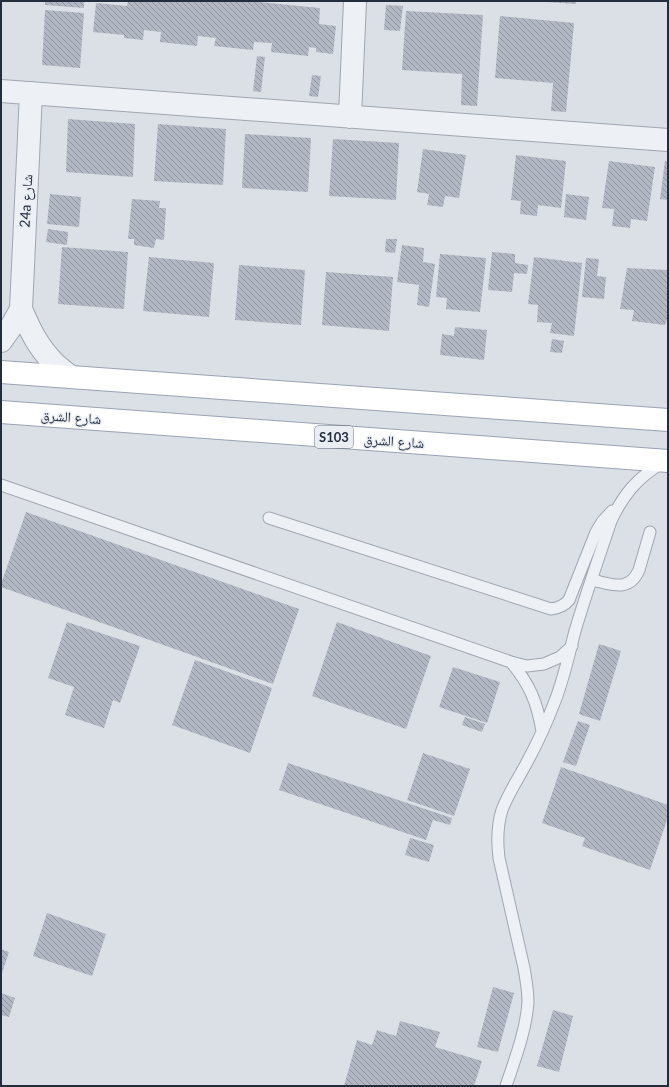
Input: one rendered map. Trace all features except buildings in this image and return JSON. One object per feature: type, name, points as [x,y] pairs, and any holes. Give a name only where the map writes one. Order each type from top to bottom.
[{"type":"main road","points":[[1,372],[668,420]]},
{"type":"main road","name":"شارع الشرق","points":[[1,412],[667,461]]},
{"type":"street","points":[[350,117],[356,1]]},
{"type":"street","points":[[1,91],[668,140]]},
{"type":"street","name":"24a شارع","points":[[31,93],[22,309],[29,329],[40,348],[54,364],[71,377]]},
{"type":"street","name":"24a شارع","points":[[1,341],[22,309]]},
{"type":"lane","points":[[506,1086],[522,1035],[528,1001],[524,968],[499,858],[497,842],[498,826],[502,810],[542,733],[556,700],[567,666],[575,631],[611,521],[618,506],[627,492],[639,480],[652,469],[667,461]]},
{"type":"lane","points":[[1,485],[511,662],[527,666],[544,664],[560,657],[572,645]]},
{"type":"lane","points":[[269,518],[551,609],[564,606],[569,600],[596,532],[609,513],[618,506]]},
{"type":"lane","points":[[592,580],[621,586],[632,581],[639,570],[650,532]]},
{"type":"lane","points":[[511,662],[529,687],[540,717],[542,733]]}]
